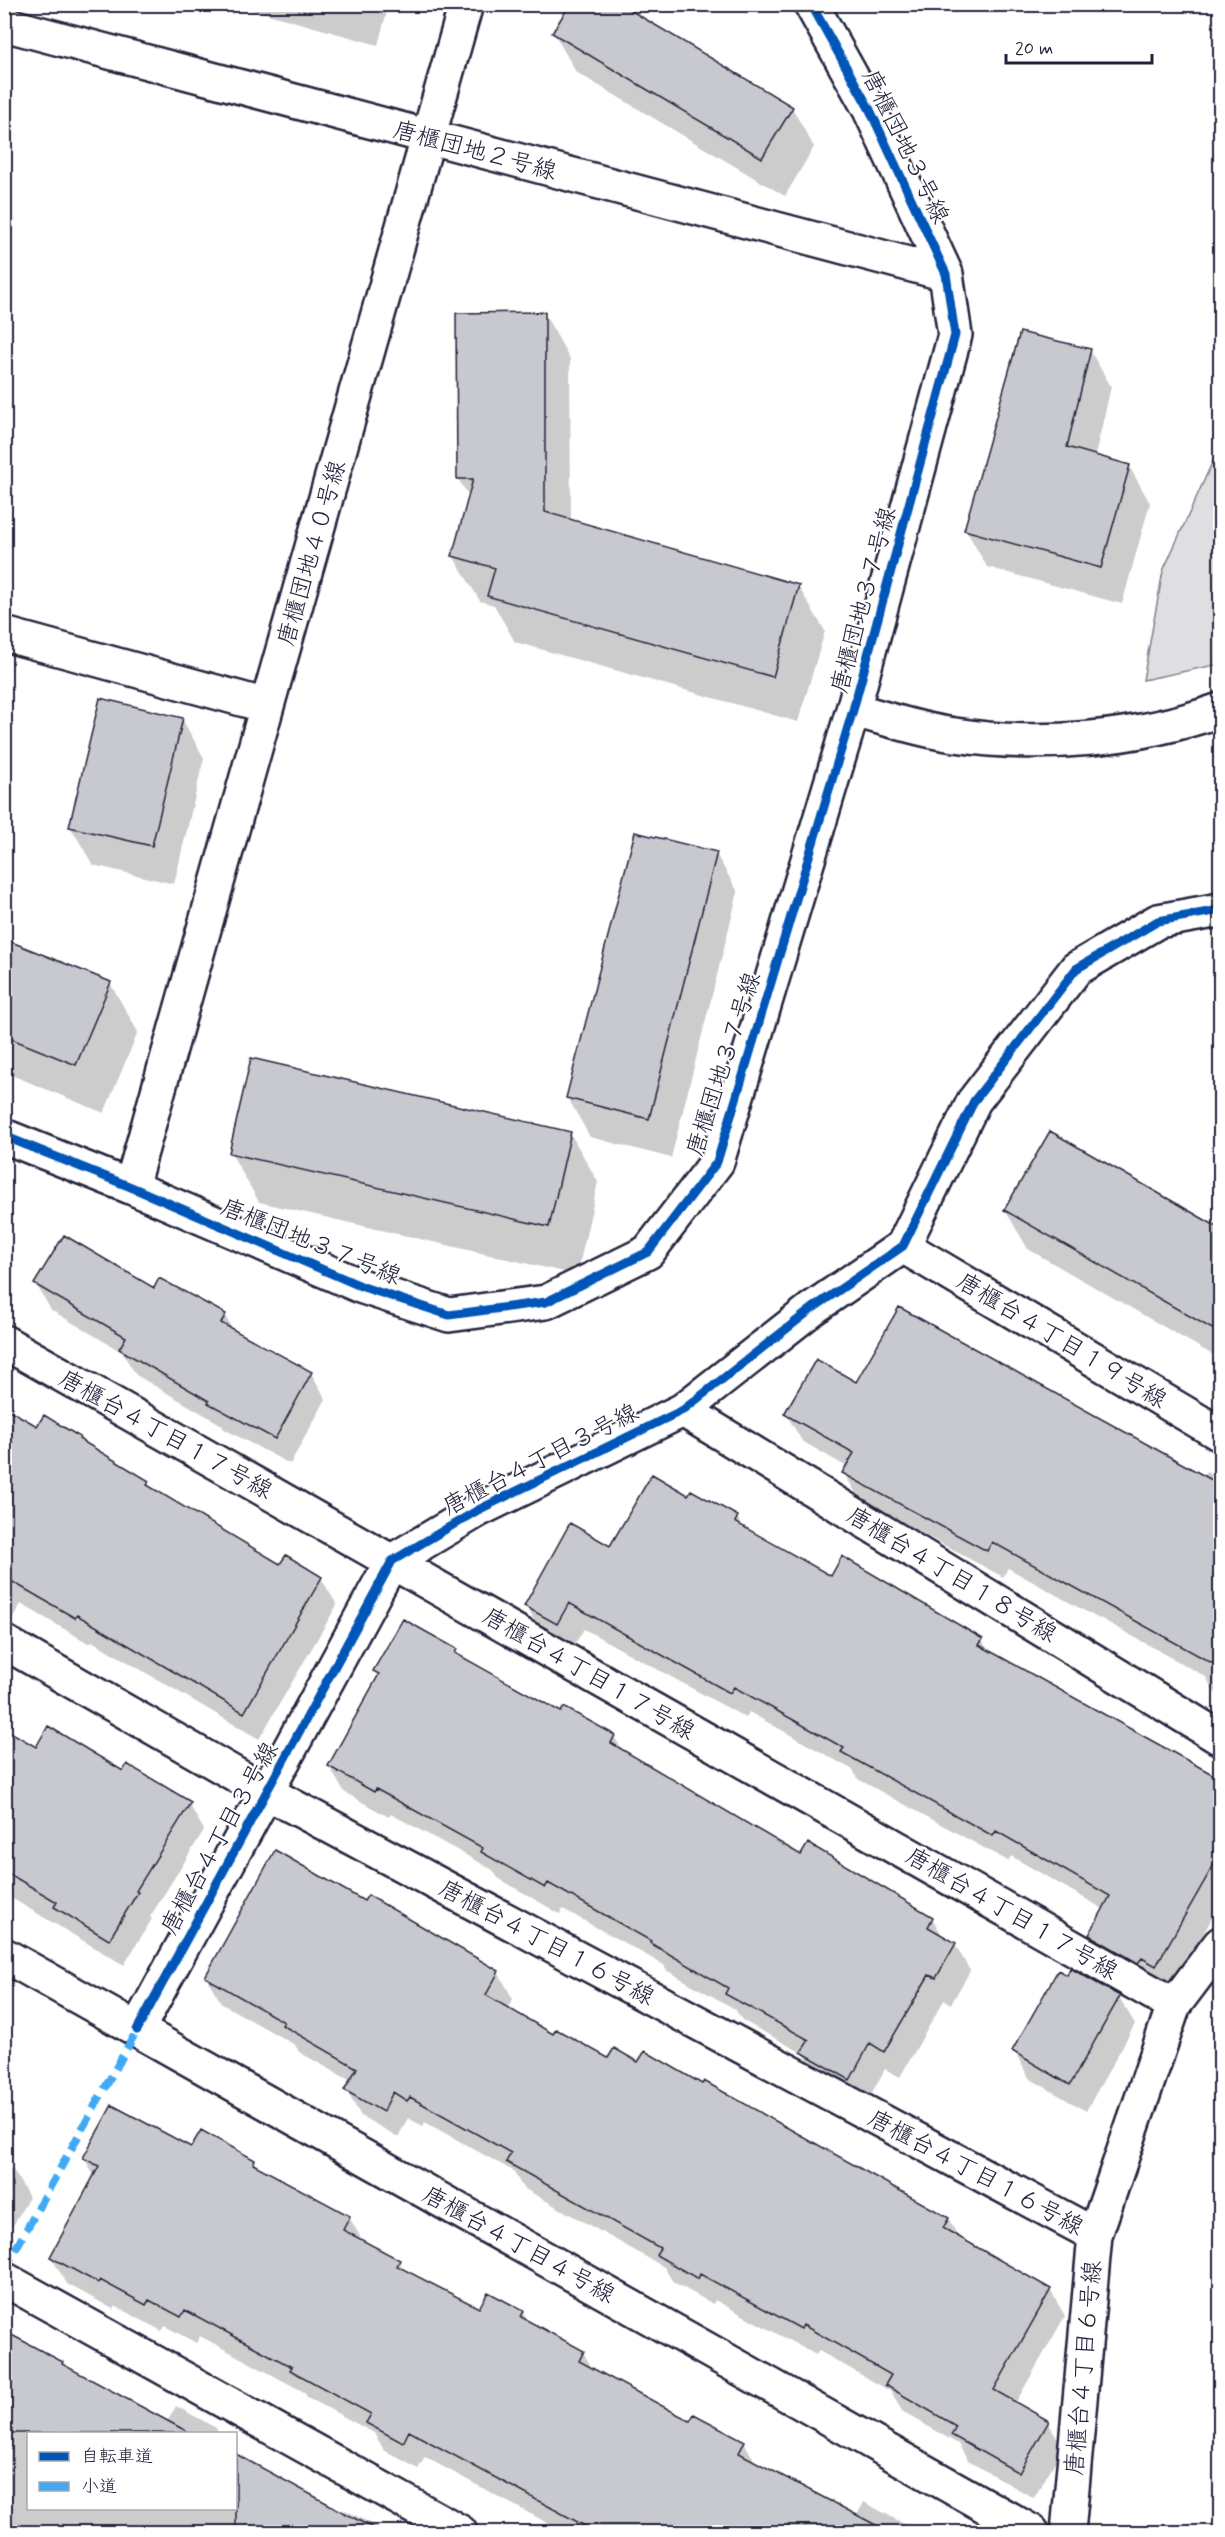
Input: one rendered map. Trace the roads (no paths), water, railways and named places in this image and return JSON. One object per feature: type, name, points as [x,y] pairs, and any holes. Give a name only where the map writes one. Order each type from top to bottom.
[{"type":"street","name":"唐櫃団地４０号線","points":[[131,1186],[466,4]]},
{"type":"street","name":"唐櫃団地３号線","points":[[811,4],[870,110],[946,274]]},
{"type":"street","name":"唐櫃団地２号線","points":[[4,24],[946,274]]},
{"type":"street","name":"唐櫃団地３７号線","points":[[4,1136],[131,1186],[363,1287],[449,1315],[546,1302],[648,1252],[717,1162],[853,710],[954,335],[946,274]]},
{"type":"street","points":[[4,634],[267,706]]},
{"type":"street","points":[[853,710],[954,735],[1024,740],[1121,736],[1195,719],[1221,710]]},
{"type":"street","points":[[903,1246],[974,1101],[1076,969],[1158,921],[1221,910]]},
{"type":"street","name":"唐櫃台４丁目３号線","points":[[137,2030],[392,1561],[478,1510],[683,1410],[813,1308],[903,1246]]},
{"type":"street","name":"唐櫃台４丁目１９号線","points":[[903,1246],[1221,1434]]},
{"type":"street","name":"唐櫃台４丁目１７号線","points":[[4,1342],[1174,2005]]},
{"type":"street","name":"唐櫃台４丁目１８号線","points":[[683,1410],[1221,1738]]},
{"type":"street","name":"唐櫃台４丁目１６号線","points":[[4,1642],[267,1792],[1095,2235]]},
{"type":"street","name":"唐櫃台４丁目６号線","points":[[1068,2532],[1095,2235],[1174,2005],[1221,1944]]},
{"type":"street","name":"唐櫃台４丁目４号線","points":[[4,1955],[1032,2532]]},
{"type":"street","points":[[4,2279],[460,2532]]}]
